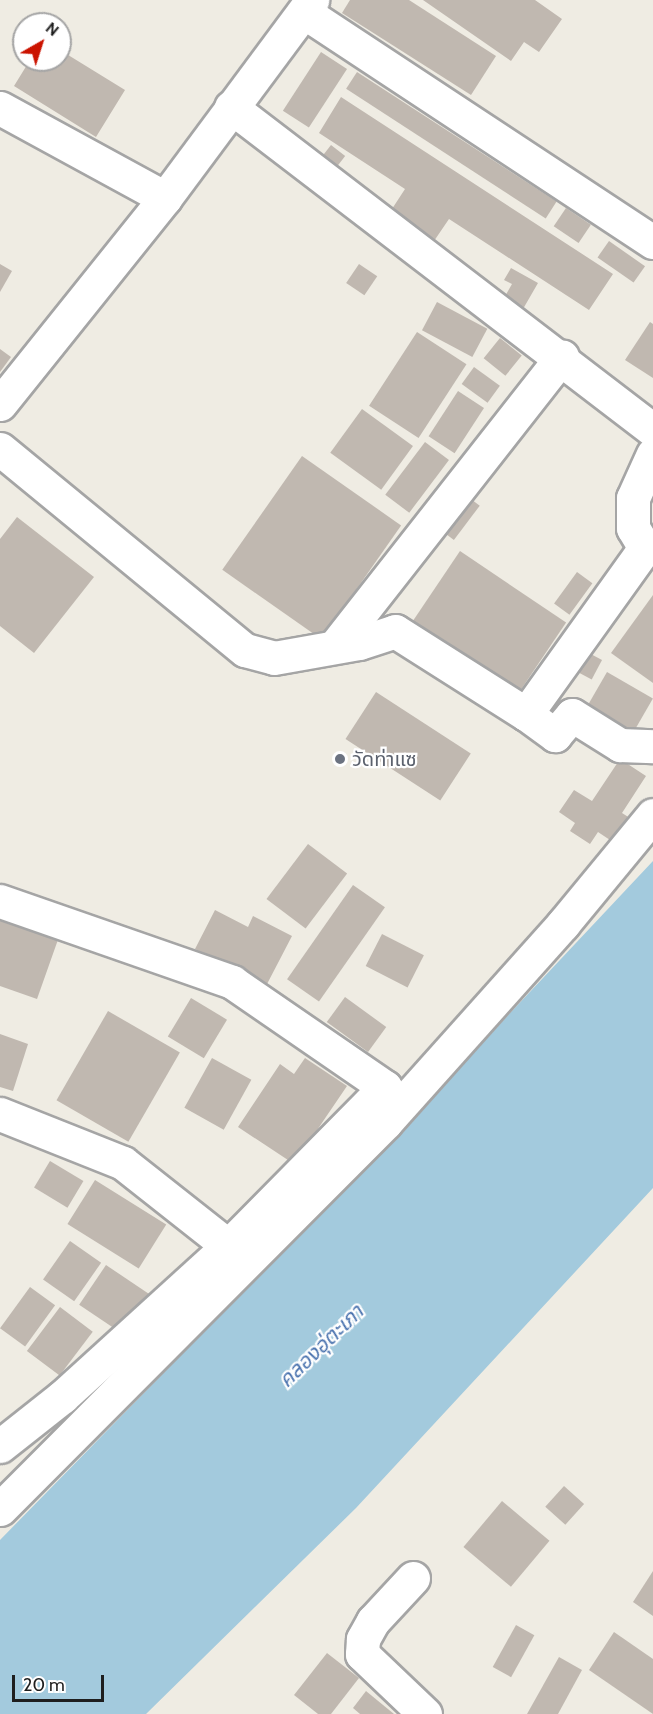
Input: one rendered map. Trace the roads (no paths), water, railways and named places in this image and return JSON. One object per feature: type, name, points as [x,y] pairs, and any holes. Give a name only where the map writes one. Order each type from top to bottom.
[{"type":"street","points":[[0,404],[165,198],[308,6],[653,242]]},
{"type":"street","points":[[231,107],[562,356],[653,429]]},
{"type":"street","points":[[0,108],[165,198]]},
{"type":"street","points":[[335,646],[562,356]]},
{"type":"street","points":[[0,449],[245,650],[274,658],[395,631],[526,714],[555,735],[572,715],[620,745],[653,746]]},
{"type":"street","points":[[526,714],[645,548],[633,528],[633,498],[653,454]]},
{"type":"street","points":[[0,1509],[386,1122],[563,924],[653,815]]},
{"type":"street","points":[[0,901],[232,982],[385,1087],[228,1246],[62,1397],[0,1445]]},
{"type":"street","points":[[0,1114],[123,1164],[228,1246]]},
{"type":"street","points":[[413,1578],[373,1621],[363,1639],[362,1654],[425,1714]]},
{"type":"water","name":"คลองอุ่ตะเภา","points":[[653,861],[653,1188],[356,1508],[146,1714],[0,1714],[0,1540],[373,1159]]},
{"type":"place","name":"วัดท่าแซ","points":[[340,759]]}]
